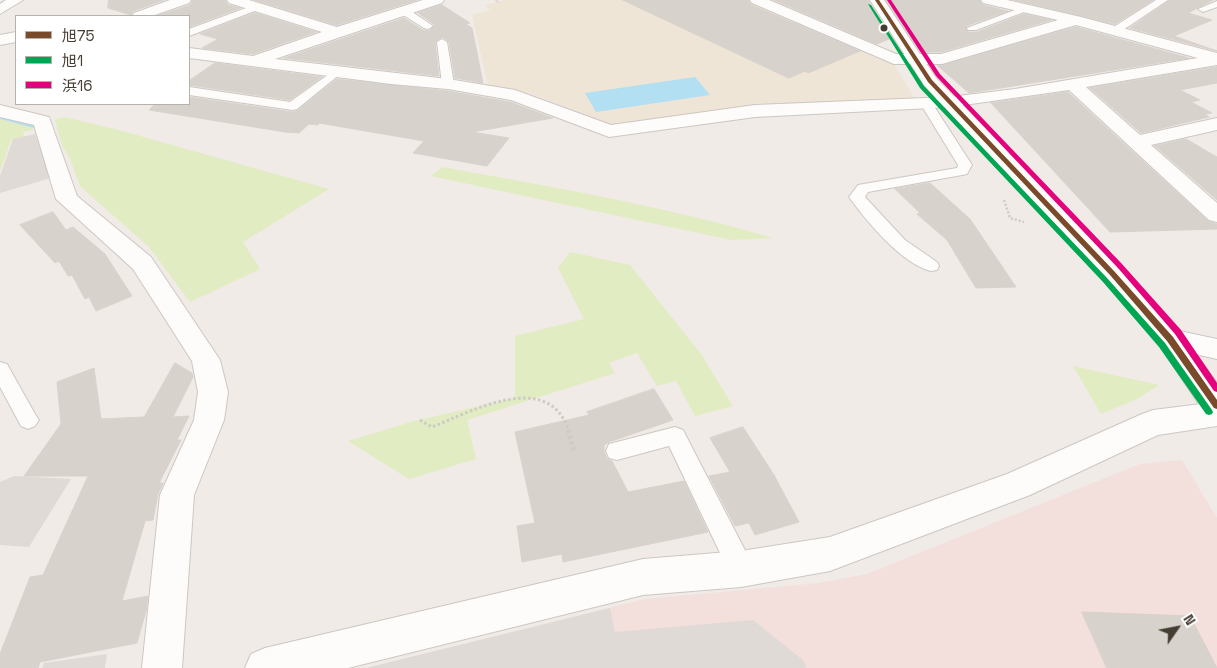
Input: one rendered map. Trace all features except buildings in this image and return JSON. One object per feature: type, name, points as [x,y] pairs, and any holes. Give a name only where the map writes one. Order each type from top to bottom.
[{"type":"street","points":[[0,5],[14,0]]},
{"type":"street","points":[[0,10],[14,0]]},
{"type":"street","points":[[136,0],[145,14],[184,0]]},
{"type":"street","points":[[234,0],[340,33]]},
{"type":"street","points":[[757,0],[894,59],[942,59],[1076,20]]},
{"type":"street","points":[[877,0],[930,81],[1112,273],[1170,339],[1217,406]]},
{"type":"street","points":[[998,1],[1214,56]]},
{"type":"street","points":[[252,63],[289,48],[340,33],[419,4]]},
{"type":"street","points":[[0,40],[15,38]]},
{"type":"street","points":[[190,53],[252,63],[448,84],[515,95],[609,131],[755,111],[950,102],[1016,94],[1214,56]]},
{"type":"street","points":[[1071,83],[1217,215]]},
{"type":"street","points":[[0,111],[42,121],[67,199],[142,263],[206,360],[213,392],[209,420],[177,495],[162,668]]},
{"type":"street","points":[[1136,142],[1217,124]]},
{"type":"street","points":[[1170,339],[1217,349]]},
{"type":"street","points":[[265,668],[643,577],[741,569],[830,554],[1018,485],[1153,423],[1217,414]]},
{"type":"lane","points":[[1116,30],[1163,0]]},
{"type":"lane","points":[[419,4],[428,26]]},
{"type":"lane","points":[[190,32],[257,7]]},
{"type":"lane","points":[[972,28],[1026,9]]},
{"type":"lane","points":[[442,42],[448,84]]},
{"type":"lane","points":[[190,91],[293,106],[336,72]]},
{"type":"lane","points":[[926,103],[965,165],[962,171],[863,188],[857,197],[895,242],[911,255],[932,266]]},
{"type":"lane","points":[[0,369],[28,420]]},
{"type":"lane","points":[[617,451],[675,436],[741,569]]},
{"type":"path","points":[[420,420],[432,427],[452,421],[494,401],[520,397],[538,400],[552,408],[564,419],[574,451]]},
{"type":"shaded area","points":[[505,0],[749,0],[892,61],[915,99],[609,125],[532,94],[488,86],[472,15],[490,10],[485,5]]},
{"type":"shaded area","points":[[35,134],[51,178],[0,193],[0,176],[13,139]]},
{"type":"shaded area","points":[[1182,460],[1217,518],[1217,668],[366,668],[645,599],[819,583],[867,574],[1140,464]]},
{"type":"shaded area","points":[[14,476],[71,479],[29,547],[0,545],[0,482]]},
{"type":"shaded area","points":[[610,608],[615,632],[753,620],[804,661],[806,668],[366,668]]},
{"type":"shaded area","points":[[107,654],[105,668],[42,668],[44,663]]},
{"type":"green space","points":[[64,117],[115,129],[329,189],[243,242],[260,269],[190,302],[149,247],[80,186],[70,159],[62,145],[55,120]]},
{"type":"green space","points":[[0,119],[32,127],[33,130],[23,132],[24,137],[11,140],[0,172]]},
{"type":"green space","points":[[442,167],[650,207],[773,238],[731,240],[431,176]]},
{"type":"green space","points":[[570,252],[630,265],[701,354],[733,406],[695,416],[676,381],[657,386],[637,353],[609,363],[615,373],[467,420],[476,459],[409,479],[348,441],[414,421],[515,398],[515,336],[584,319],[558,268]]},
{"type":"green space","points":[[1073,366],[1159,385],[1137,399],[1101,414]]},
{"type":"water","points":[[695,77],[710,95],[596,112],[585,93]]},
{"type":"waterway","points":[[0,117],[34,126]]},
{"type":"transit line","name":"旭75","points":[[877,0],[930,81],[1112,273],[1170,339],[1217,406]]},
{"type":"transit line","name":"浜16","points":[[889,0],[938,75],[1120,266],[1178,332],[1217,389]]},
{"type":"transit line","name":"旭1","points":[[869,5],[922,87],[1105,280],[1162,345],[1209,412]]}]
